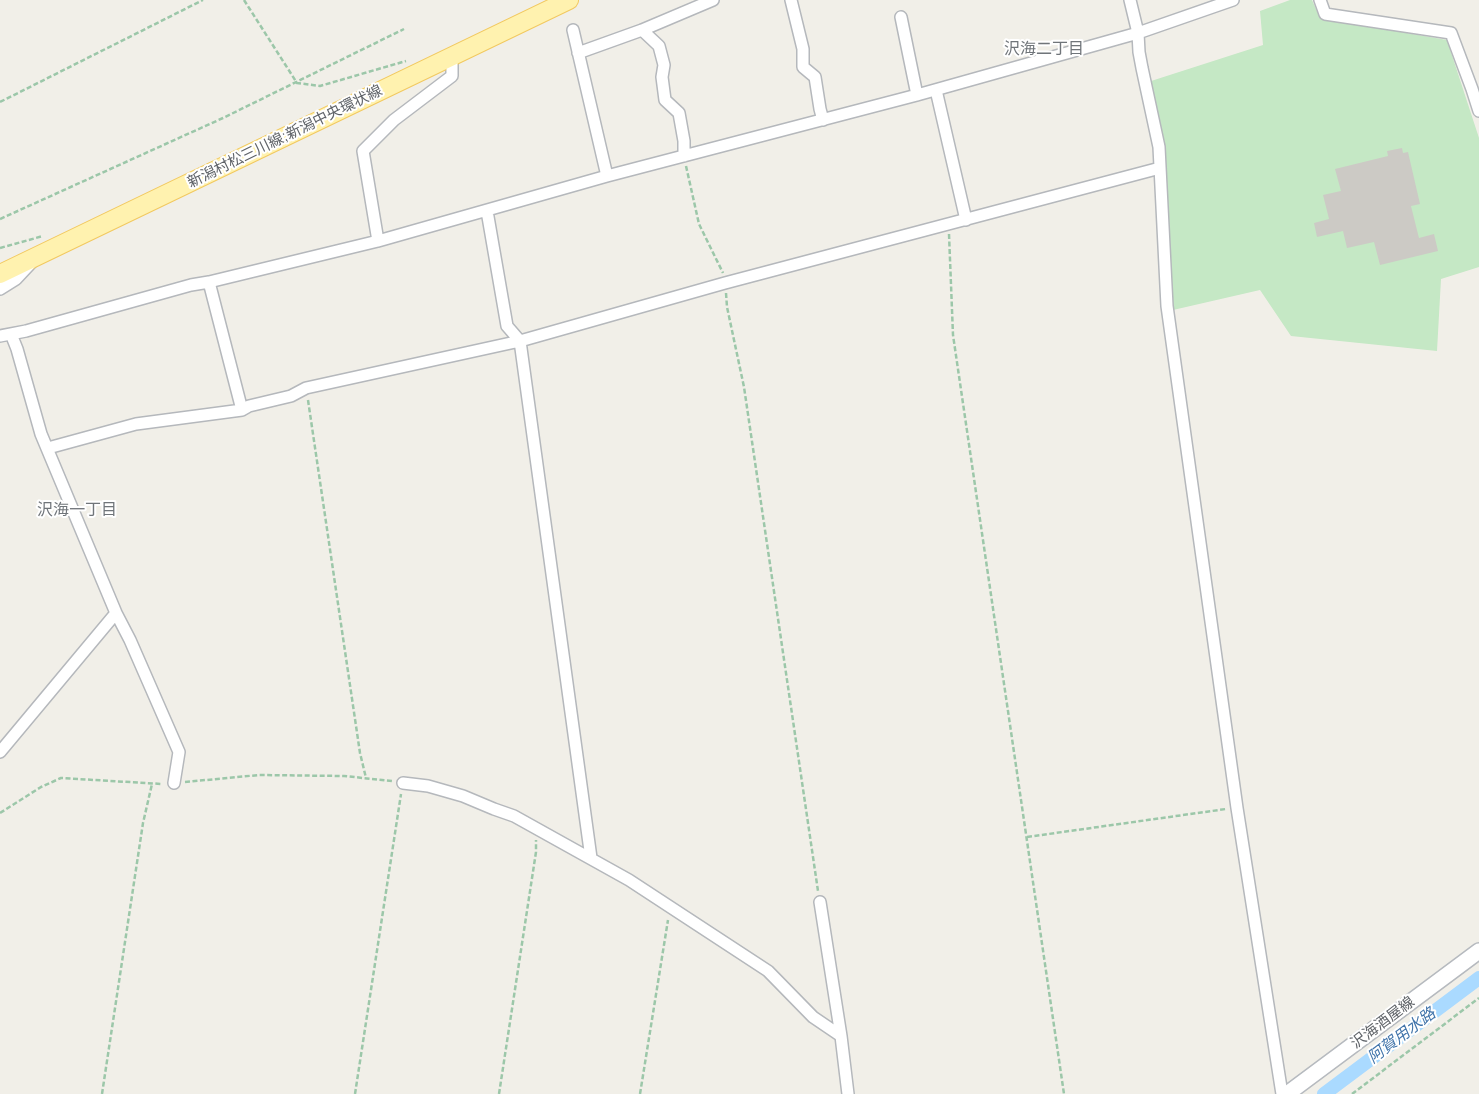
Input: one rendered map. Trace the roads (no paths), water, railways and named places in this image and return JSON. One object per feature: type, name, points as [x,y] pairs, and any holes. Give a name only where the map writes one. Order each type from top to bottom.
[{"type":"main road","name":"新潟村松三川線;新潟中央環状線","points":[[0,274],[569,0]]},
{"type":"main road","name":"沢海酒屋線","points":[[1287,1094],[1479,951]]},
{"type":"street","points":[[578,54],[713,0]]},
{"type":"street","points":[[791,0],[803,49],[803,67],[816,77],[823,120]]},
{"type":"street","points":[[1130,0],[1159,147],[1167,306],[1237,808],[1282,1094]]},
{"type":"street","points":[[174,784],[179,752],[134,649],[116,613],[41,434],[17,348],[6,335],[191,285],[378,241],[607,176],[936,90],[1138,33],[1233,0]]},
{"type":"street","points":[[1320,0],[1325,14],[1451,33],[1479,111]]},
{"type":"street","points":[[901,17],[917,95]]},
{"type":"street","points":[[572,30],[607,176]]},
{"type":"street","points":[[642,30],[659,46],[664,65],[662,77],[664,100],[679,113],[684,141],[684,156]]},
{"type":"street","points":[[378,241],[363,151],[394,120],[452,76],[452,57]]},
{"type":"street","points":[[936,90],[966,220]]},
{"type":"street","points":[[48,448],[136,424],[242,410],[249,406],[291,396],[306,388],[520,341],[725,283],[1160,168]]},
{"type":"street","points":[[487,211],[507,326],[520,341],[591,858]]},
{"type":"street","points":[[0,289],[16,279],[39,255]]},
{"type":"street","points":[[209,282],[242,410]]},
{"type":"street","points":[[0,752],[116,613]]},
{"type":"street","points":[[403,783],[428,786],[463,796],[494,810],[514,816],[591,858],[629,880],[768,971],[813,1017],[841,1036]]},
{"type":"street","points":[[820,902],[848,1094]]},
{"type":"waterway","name":"阿賀用水路","points":[[1324,1094],[1479,978]]},
{"type":"district","name":"沢海二丁目","points":[[1044,50]]},
{"type":"district","name":"沢海一丁目","points":[[77,511]]}]
